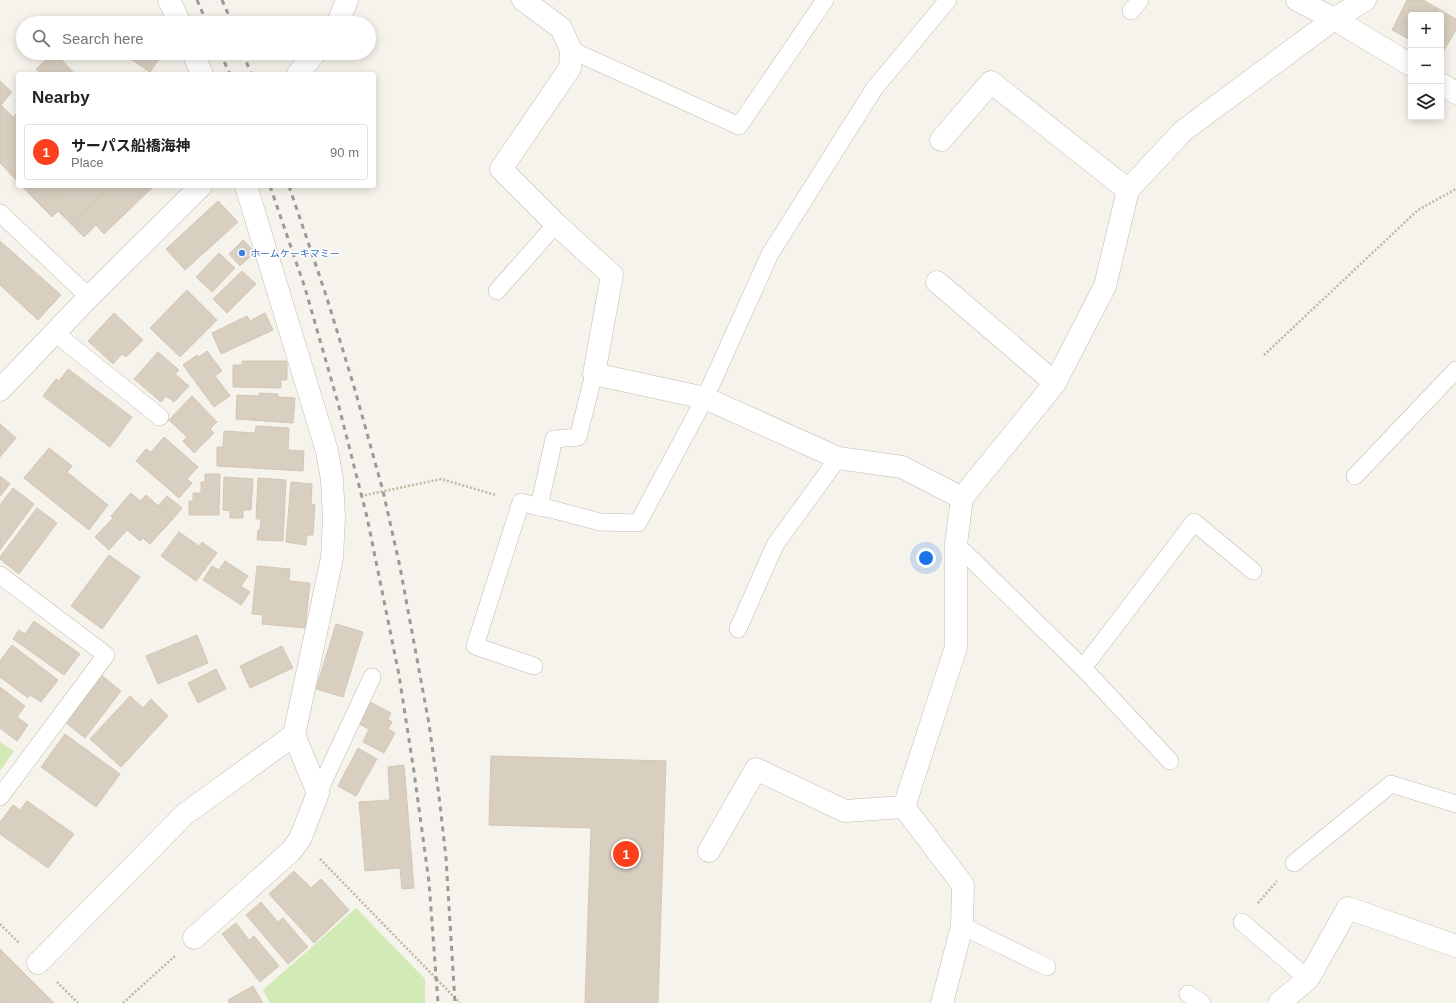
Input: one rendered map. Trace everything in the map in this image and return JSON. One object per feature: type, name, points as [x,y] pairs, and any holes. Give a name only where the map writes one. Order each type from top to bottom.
[{"type":"street","points":[[169,0],[177,16]]},
{"type":"street","points":[[341,16],[347,0]]},
{"type":"street","points":[[523,0],[561,28],[571,50],[570,68],[501,169],[556,224],[612,275],[594,374],[705,398],[838,458],[902,467],[962,498]]},
{"type":"street","points":[[1297,0],[1334,18],[1408,63]]},
{"type":"street","points":[[904,808],[956,647],[956,544],[962,498],[1055,383],[1105,286],[1128,190],[1183,131],[1334,18],[1365,0]]},
{"type":"street","points":[[196,60],[201,72]]},
{"type":"street","points":[[300,72],[309,60]]},
{"type":"street","points":[[941,140],[991,82],[1128,190]]},
{"type":"street","points":[[1444,86],[1456,93]]},
{"type":"street","points":[[0,390],[199,188]]},
{"type":"street","points":[[194,938],[291,851],[300,839],[318,793],[294,735],[332,558],[334,518],[332,480],[327,451],[247,188]]},
{"type":"street","points":[[937,282],[1055,383]]},
{"type":"street","points":[[38,963],[185,814],[294,735]]},
{"type":"street","points":[[709,851],[756,769],[845,811],[904,808]]},
{"type":"street","points":[[904,808],[963,885],[962,926],[942,1003]]},
{"type":"street","points":[[1279,1003],[1308,979],[1348,908],[1456,946]]},
{"type":"lane","points":[[571,50],[739,126],[825,0]]},
{"type":"lane","points":[[534,666],[475,646],[521,502],[600,522],[638,523],[705,398],[770,254],[874,89],[948,0]]},
{"type":"lane","points":[[0,213],[89,298]]},
{"type":"lane","points":[[497,291],[556,224]]},
{"type":"lane","points":[[55,333],[160,417]]},
{"type":"lane","points":[[1355,476],[1456,370]]},
{"type":"lane","points":[[539,507],[554,439],[578,438],[594,374]]},
{"type":"lane","points":[[738,629],[775,545],[838,458]]},
{"type":"lane","points":[[1083,668],[1194,522],[1252,570]]},
{"type":"lane","points":[[956,544],[1083,668],[1170,761]]},
{"type":"lane","points":[[0,575],[106,655],[0,797]]},
{"type":"lane","points":[[318,793],[372,677]]},
{"type":"lane","points":[[1294,863],[1391,784],[1456,804]]},
{"type":"lane","points":[[1242,922],[1308,979]]},
{"type":"lane","points":[[962,926],[1047,967]]},
{"type":"path","points":[[1264,355],[1418,210],[1456,189]]},
{"type":"path","points":[[358,497],[441,479],[521,502]]},
{"type":"path","points":[[300,839],[460,1003]]},
{"type":"path","points":[[1242,922],[1294,863]]},
{"type":"path","points":[[123,1003],[194,938]]},
{"type":"green space","points":[[0,742],[14,751],[0,771]]},
{"type":"green space","points":[[356,908],[425,979],[425,1003],[270,1003],[263,990]]},
{"type":"building","points":[[1407,0],[1423,0],[1444,12],[1408,12],[1408,38],[1392,30]]},
{"type":"building","points":[[1444,12],[1456,19],[1456,30],[1444,50]]},
{"type":"building","points":[[46,60],[62,60],[73,72],[39,72],[36,69]]},
{"type":"building","points":[[132,60],[158,60],[150,72]]},
{"type":"building","points":[[0,81],[12,92],[1,105],[13,117],[16,114],[16,180],[0,163]]},
{"type":"building","points":[[24,188],[53,188],[38,203]]},
{"type":"building","points":[[53,188],[62,188],[42,207],[38,203]]},
{"type":"building","points":[[62,188],[108,188],[71,224],[58,211],[52,217],[42,207]]},
{"type":"building","points":[[108,188],[152,188],[104,234],[96,225],[84,237],[71,224]]},
{"type":"building","points":[[218,201],[238,222],[185,270],[166,249]]},
{"type":"building","points":[[243,240],[255,252],[240,266],[229,254]]},
{"type":"building","points":[[0,241],[61,295],[38,320],[0,285]]},
{"type":"building","points":[[219,253],[235,268],[212,292],[196,277]]},
{"type":"building","points":[[242,271],[256,284],[227,313],[213,299]]},
{"type":"building","points":[[187,290],[217,320],[180,357],[150,328]]},
{"type":"building","points":[[114,313],[143,340],[126,357],[122,354],[113,364],[88,341]]},
{"type":"building","points":[[265,313],[273,330],[221,354],[212,333],[247,316],[250,321]]},
{"type":"building","points":[[207,351],[222,371],[215,376],[230,396],[214,407],[183,365],[197,355],[199,357]]},
{"type":"building","points":[[158,352],[179,370],[175,374],[189,386],[174,402],[166,396],[161,402],[134,379]]},
{"type":"building","points":[[242,361],[287,361],[287,380],[281,380],[281,388],[233,387],[233,365],[242,365]]},
{"type":"building","points":[[68,369],[132,417],[110,447],[43,396],[56,379],[59,381]]},
{"type":"building","points":[[259,393],[278,394],[278,397],[295,398],[293,423],[236,419],[237,395],[259,396]]},
{"type":"building","points":[[192,396],[217,422],[210,429],[214,433],[194,453],[183,441],[187,437],[169,420]]},
{"type":"building","points":[[0,424],[16,438],[0,457]]},
{"type":"building","points":[[256,426],[289,428],[288,450],[304,451],[303,471],[217,466],[217,447],[223,447],[224,431],[255,433]]},
{"type":"building","points":[[164,437],[198,467],[187,479],[192,483],[179,498],[136,461],[146,449],[151,452]]},
{"type":"building","points":[[49,448],[72,466],[67,472],[108,505],[89,530],[24,478]]},
{"type":"building","points":[[205,474],[220,474],[219,515],[189,515],[189,501],[193,501],[193,493],[201,493],[201,482],[205,482]]},
{"type":"building","points":[[0,476],[10,484],[0,496]]},
{"type":"building","points":[[224,477],[253,479],[251,510],[243,510],[243,518],[230,518],[230,511],[223,510]]},
{"type":"building","points":[[258,478],[286,480],[283,541],[257,540],[261,519],[256,519]]},
{"type":"building","points":[[291,482],[312,484],[311,504],[315,505],[313,535],[307,535],[306,545],[286,542]]},
{"type":"building","points":[[13,488],[34,504],[0,550],[0,505]]},
{"type":"building","points":[[131,493],[140,501],[146,495],[173,519],[150,544],[143,538],[140,541],[127,530],[109,550],[95,537],[113,518],[111,516]]},
{"type":"building","points":[[167,496],[182,508],[173,519],[158,506]]},
{"type":"building","points":[[37,508],[57,523],[19,574],[0,559],[0,557]]},
{"type":"building","points":[[179,532],[199,546],[202,542],[217,553],[196,581],[161,556]]},
{"type":"building","points":[[109,555],[140,577],[102,629],[71,606]]},
{"type":"building","points":[[225,561],[248,576],[241,586],[250,592],[241,605],[203,580],[212,566],[219,570]]},
{"type":"building","points":[[257,566],[290,569],[289,581],[310,583],[305,628],[262,624],[263,615],[252,614]]},
{"type":"building","points":[[34,621],[80,654],[64,675],[13,639],[19,630],[25,634]]},
{"type":"building","points":[[336,624],[363,632],[343,697],[316,689]]},
{"type":"building","points":[[197,635],[208,663],[158,684],[146,656]]},
{"type":"building","points":[[12,645],[58,680],[41,702],[30,695],[28,698],[0,677],[0,661]]},
{"type":"building","points":[[282,646],[293,668],[250,688],[240,666]]},
{"type":"building","points":[[216,669],[226,689],[198,703],[188,683]]},
{"type":"building","points":[[101,675],[121,691],[85,738],[65,722]]},
{"type":"building","points":[[0,687],[25,706],[17,717],[28,725],[17,741],[0,728]]},
{"type":"building","points":[[130,696],[143,708],[151,699],[168,716],[121,767],[90,739]]},
{"type":"building","points":[[370,702],[391,713],[388,719],[392,722],[388,729],[395,733],[384,753],[363,742],[369,729],[359,724]]},
{"type":"building","points":[[65,734],[120,774],[96,807],[41,767]]},
{"type":"building","points":[[358,748],[377,759],[356,796],[338,786]]},
{"type":"building","points":[[491,756],[666,761],[658,1003],[585,1003],[591,828],[489,825]]},
{"type":"building","points":[[404,765],[414,888],[402,889],[400,868],[365,871],[359,802],[390,800],[388,767]]},
{"type":"building","points":[[27,801],[74,834],[48,868],[0,834],[0,822],[13,805],[20,810]]},
{"type":"building","points":[[294,871],[311,888],[321,879],[349,910],[314,943],[269,894]]},
{"type":"building","points":[[261,902],[278,922],[283,918],[308,947],[288,964],[246,915]]},
{"type":"building","points":[[236,923],[249,940],[254,936],[279,966],[260,982],[222,934]]},
{"type":"building","points":[[0,949],[54,1003],[0,1003]]},
{"type":"building","points":[[253,986],[263,1003],[229,1003],[228,1000]]},
{"type":"railway","points":[[197,0],[204,16]]},
{"type":"railway","points":[[222,0],[229,16]]},
{"type":"railway","points":[[223,60],[229,72]]},
{"type":"railway","points":[[246,60],[250,72]]},
{"type":"railway","points":[[271,188],[305,288],[338,403],[367,517],[399,675],[414,772],[429,882],[438,1003]]},
{"type":"railway","points":[[290,188],[326,295],[355,390],[383,491],[400,567],[429,724],[439,796],[446,858],[455,1003]]},
{"type":"place","name":"ホームケーキマミー","points":[[242,253]]},
{"type":"place","name":"サーパス船橋海神","points":[[626,854]]}]
